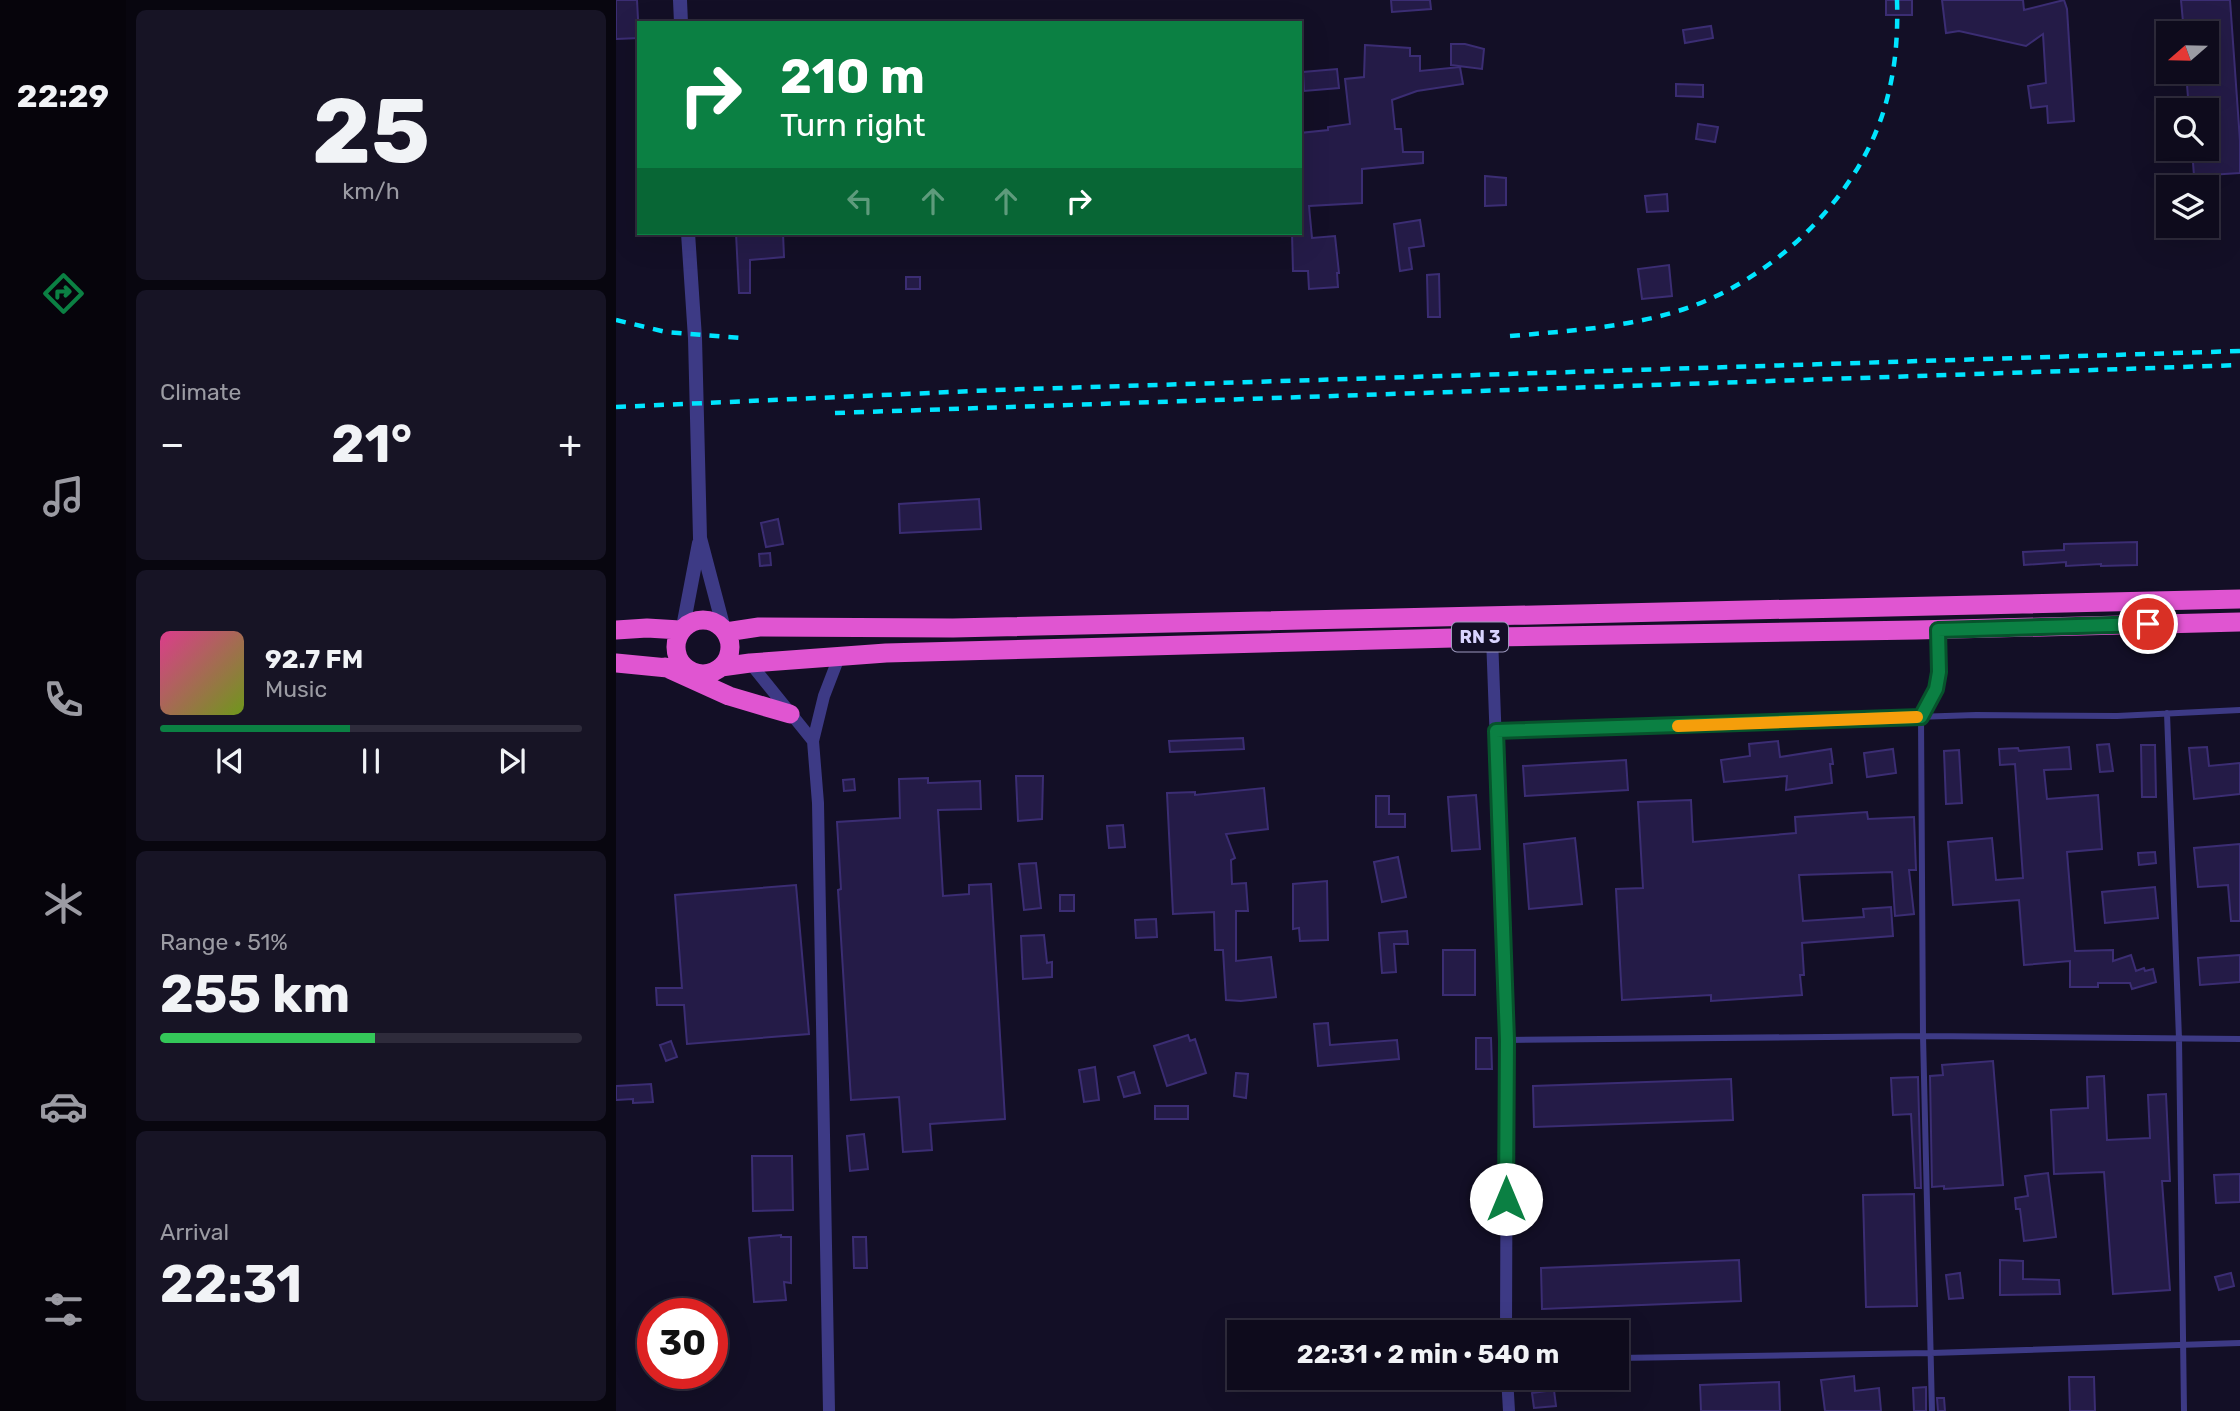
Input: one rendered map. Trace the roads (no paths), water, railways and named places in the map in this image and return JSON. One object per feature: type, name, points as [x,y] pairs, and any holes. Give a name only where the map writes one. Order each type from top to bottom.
[{"type":"highway","name":"RN 3","points":[[725,630],[759,627],[981,627],[2240,599]]},
{"type":"highway","points":[[616,663],[705,674],[721,667],[729,654],[729,639],[725,630],[715,622],[704,619],[693,621],[682,629],[675,648],[681,664],[688,670]]},
{"type":"highway","name":"RN 3","points":[[721,667],[886,653],[1492,637],[2240,622]]},
{"type":"highway","points":[[616,631],[682,629]]},
{"type":"highway","points":[[665,667],[729,696],[790,714]]},
{"type":"street","points":[[680,0],[681,21]]},
{"type":"street","points":[[688,235],[695,338],[701,538],[725,630]]},
{"type":"street","points":[[682,629],[701,538]]},
{"type":"street","points":[[1492,637],[1507,1040],[1506,1320]]},
{"type":"street","points":[[829,1411],[818,803],[813,741],[824,695],[839,657]]},
{"type":"street","points":[[750,663],[813,741]]},
{"type":"street","points":[[1508,1390],[1509,1411]]},
{"type":"lane","points":[[1932,1411],[1923,1036],[1921,717],[1936,689],[1939,672],[1938,630]]},
{"type":"lane","points":[[1496,731],[1921,717],[2117,716],[2240,709]]},
{"type":"lane","points":[[2167,713],[2179,1039],[2181,1345],[2184,1411]]},
{"type":"lane","points":[[1507,1040],[1923,1036],[2240,1039]]},
{"type":"lane","points":[[1629,1358],[1931,1353],[2240,1343]]},
{"type":"railway","points":[[1510,336],[1616,325],[1678,311],[1748,279],[1780,256],[1810,229],[1836,199],[1859,166],[1876,131],[1893,72],[1897,0]]},
{"type":"railway","points":[[616,320],[666,332],[741,338]]},
{"type":"railway","points":[[616,407],[996,390],[2240,351]]},
{"type":"railway","points":[[835,413],[2240,365]]}]
